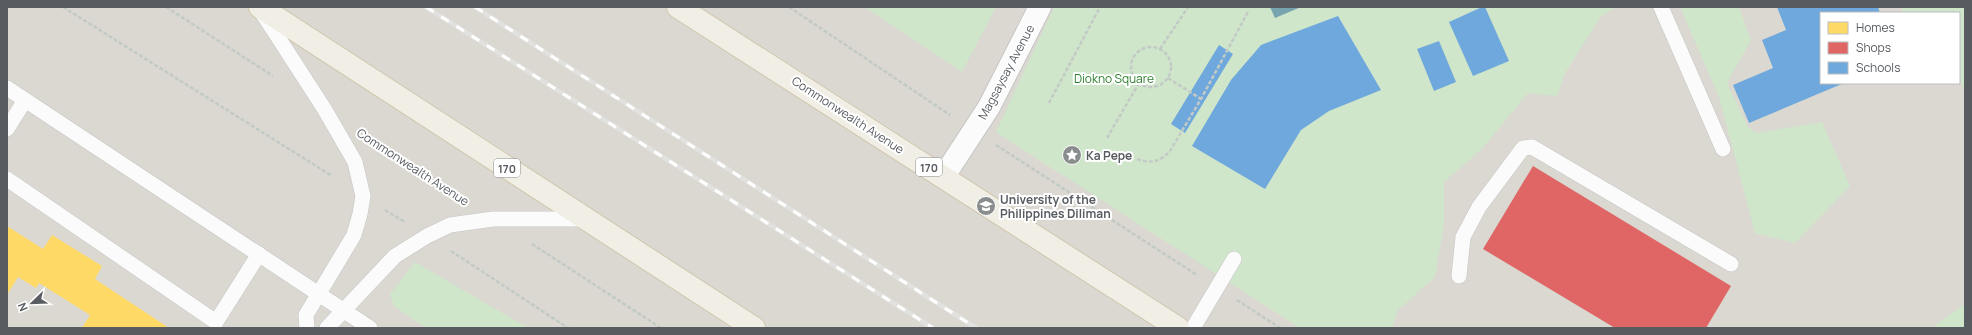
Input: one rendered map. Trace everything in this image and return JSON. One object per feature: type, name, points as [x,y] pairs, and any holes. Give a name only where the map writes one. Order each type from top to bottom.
[{"type":"main road","name":"170","points":[[259,7],[754,328]]},
{"type":"main road","name":"Commonwealth Avenue","points":[[678,7],[944,176],[1178,328]]},
{"type":"street","name":"Magsaysay Avenue","points":[[944,176],[989,107],[1040,7]]},
{"type":"lane","points":[[259,7],[325,110],[355,162],[363,196],[354,235],[306,315],[307,328]]},
{"type":"lane","points":[[1661,7],[1723,149]]},
{"type":"lane","points":[[7,88],[370,328]]},
{"type":"lane","points":[[7,129],[25,100]]},
{"type":"lane","points":[[1459,276],[1463,237],[1479,207],[1523,148],[1532,147],[1731,264]]},
{"type":"lane","points":[[7,179],[216,322],[259,254]]},
{"type":"lane","points":[[327,328],[395,256],[427,236],[450,225],[493,219],[587,220]]},
{"type":"lane","points":[[1193,328],[1234,259]]},
{"type":"path","points":[[63,7],[427,236],[568,328]]},
{"type":"path","points":[[166,7],[278,80]]},
{"type":"path","points":[[789,7],[973,131],[1280,328]]},
{"type":"path","points":[[1049,103],[1100,7]]},
{"type":"path","points":[[1160,49],[1188,7]]},
{"type":"path","points":[[1137,158],[1146,162],[1155,162],[1164,158],[1170,151],[1201,99],[1249,10]]},
{"type":"path","points":[[1148,47],[1160,49],[1166,53],[1171,65],[1168,78],[1158,86],[1145,86],[1139,83],[1132,73],[1132,59],[1141,50],[1148,47]]},
{"type":"path","points":[[1168,78],[1201,99]]},
{"type":"path","points":[[1107,138],[1139,83]]},
{"type":"path","name":"Commonwealth Avenue","points":[[370,139],[661,328]]},
{"type":"shaded area","name":"University of the Philippines Diliman","points":[[7,7],[1965,7],[1965,328],[7,328]]},
{"type":"green space","points":[[865,7],[996,7],[962,72]]},
{"type":"green space","name":"Diokno Square","points":[[1054,7],[1617,7],[1602,15],[1565,73],[1557,96],[1528,93],[1481,150],[1444,182],[1444,224],[1435,277],[1397,311],[1392,328],[1300,328],[996,132]]},
{"type":"green space","points":[[1680,7],[1739,7],[1751,40],[1727,83],[1748,127],[1756,133],[1822,122],[1850,186],[1795,243],[1755,233],[1719,97]]},
{"type":"green space","points":[[1901,7],[1965,7],[1965,92],[1960,80],[1960,12],[1904,12]]},
{"type":"green space","points":[[415,262],[528,328],[426,328],[394,306],[390,294]]},
{"type":"green space","points":[[1965,304],[1965,328],[1932,328]]},
{"type":"building: Homes","points":[[7,226],[43,249],[52,235],[102,266],[95,279],[169,328],[82,328],[90,315],[39,283],[36,288],[18,277],[7,295]]},
{"type":"building: Shops","points":[[1533,166],[1731,286],[1706,328],[1615,328],[1483,249]]},
{"type":"building: Schools","points":[[1485,7],[1509,61],[1473,76],[1449,22]]},
{"type":"building: Schools","points":[[1777,7],[1878,7],[1880,12],[1820,12],[1820,84],[1842,84],[1749,123],[1733,85],[1773,68],[1762,40],[1786,30]]},
{"type":"building: Schools","points":[[1338,16],[1381,90],[1329,111],[1301,130],[1265,189],[1192,146],[1231,80],[1261,45]]},
{"type":"building: Schools","points":[[1439,41],[1456,82],[1434,91],[1417,49]]},
{"type":"building: Schools","points":[[1219,45],[1233,54],[1185,133],[1171,124]]},
{"type":"building: Public","points":[[1270,7],[1301,7],[1275,18]]},
{"type":"railway","points":[[426,7],[933,328]]},
{"type":"railway","points":[[475,7],[976,328]]},
{"type":"place","name":"Ka Pepe","points":[[1072,155]]},
{"type":"place","name":"University of the Philippines Diliman","points":[[986,206]]}]
